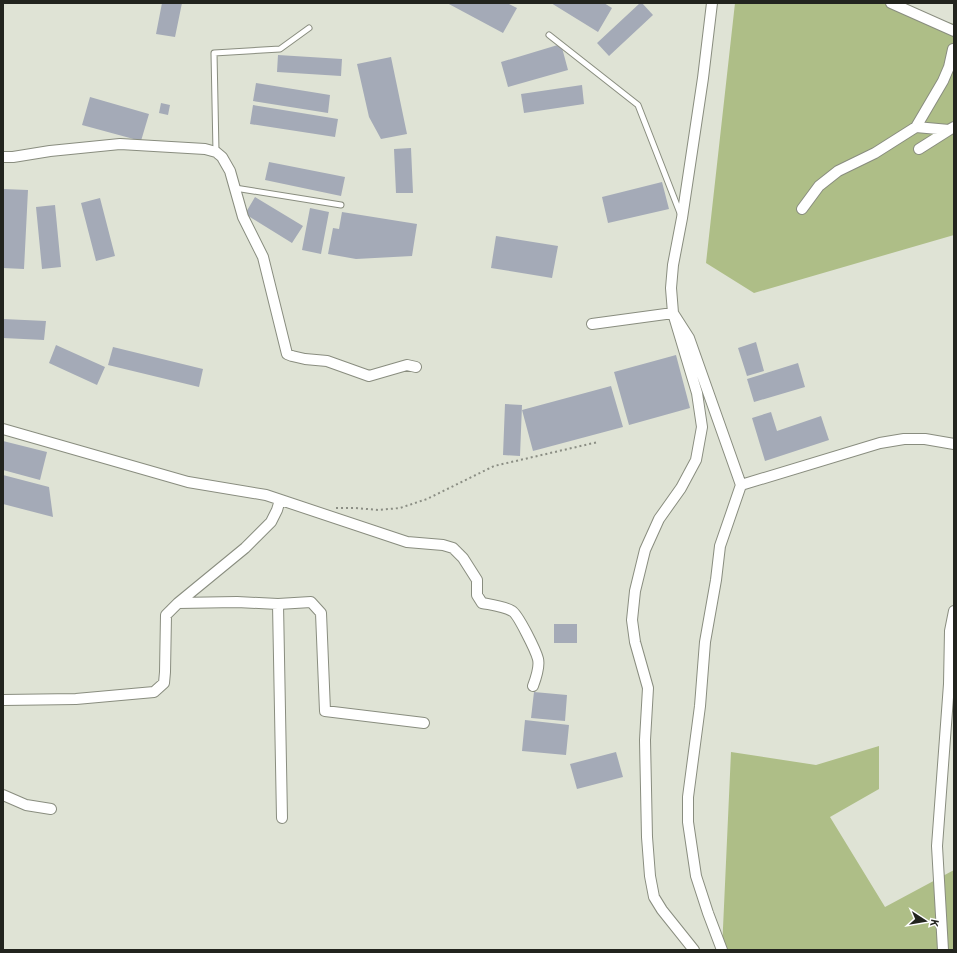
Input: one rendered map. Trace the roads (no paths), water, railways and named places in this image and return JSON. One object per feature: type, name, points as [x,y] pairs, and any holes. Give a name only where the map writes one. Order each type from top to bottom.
[{"type":"street","points":[[694,950],[662,910],[654,897],[650,876],[647,837],[645,740],[648,688],[635,642],[632,620],[635,590],[645,550],[659,519],[681,488],[696,460],[702,428],[697,393],[673,313],[671,280],[682,218],[712,3]]},
{"type":"street","points":[[891,3],[954,32]]},
{"type":"street","points":[[802,209],[819,186],[838,171],[874,153],[916,127],[944,80],[953,50]]},
{"type":"street","points":[[916,127],[951,129]]},
{"type":"street","points":[[919,148],[951,129]]},
{"type":"street","points":[[3,157],[120,144],[205,149],[216,152],[222,157],[230,171],[243,217],[263,257],[287,354],[305,359],[327,361],[368,376],[407,365],[416,367]]},
{"type":"street","points":[[592,324],[673,313]]},
{"type":"street","points":[[673,313],[689,338],[741,485],[720,546],[716,580],[705,642],[700,706],[688,797],[689,829],[696,876],[722,950]]},
{"type":"street","points":[[3,429],[188,482],[266,495],[407,542],[443,545],[454,548],[463,558],[477,580],[477,595],[482,603],[513,611],[533,644],[538,660],[533,686]]},
{"type":"street","points":[[741,485],[880,443],[904,438],[954,444]]},
{"type":"street","points":[[3,700],[76,699],[154,692],[164,684],[166,672],[166,616],[178,603],[246,548],[271,522],[280,500]]},
{"type":"street","points":[[178,603],[237,602],[278,604],[311,602],[321,612],[324,711],[424,723]]},
{"type":"street","points":[[278,604],[282,818]]},
{"type":"street","points":[[943,950],[937,846],[949,684],[950,631],[954,611]]},
{"type":"street","points":[[3,795],[26,805],[50,809]]},
{"type":"lane","points":[[216,152],[214,53],[280,49],[309,28]]},
{"type":"lane","points":[[549,35],[638,105],[682,218]]},
{"type":"lane","points":[[234,187],[341,205]]}]
